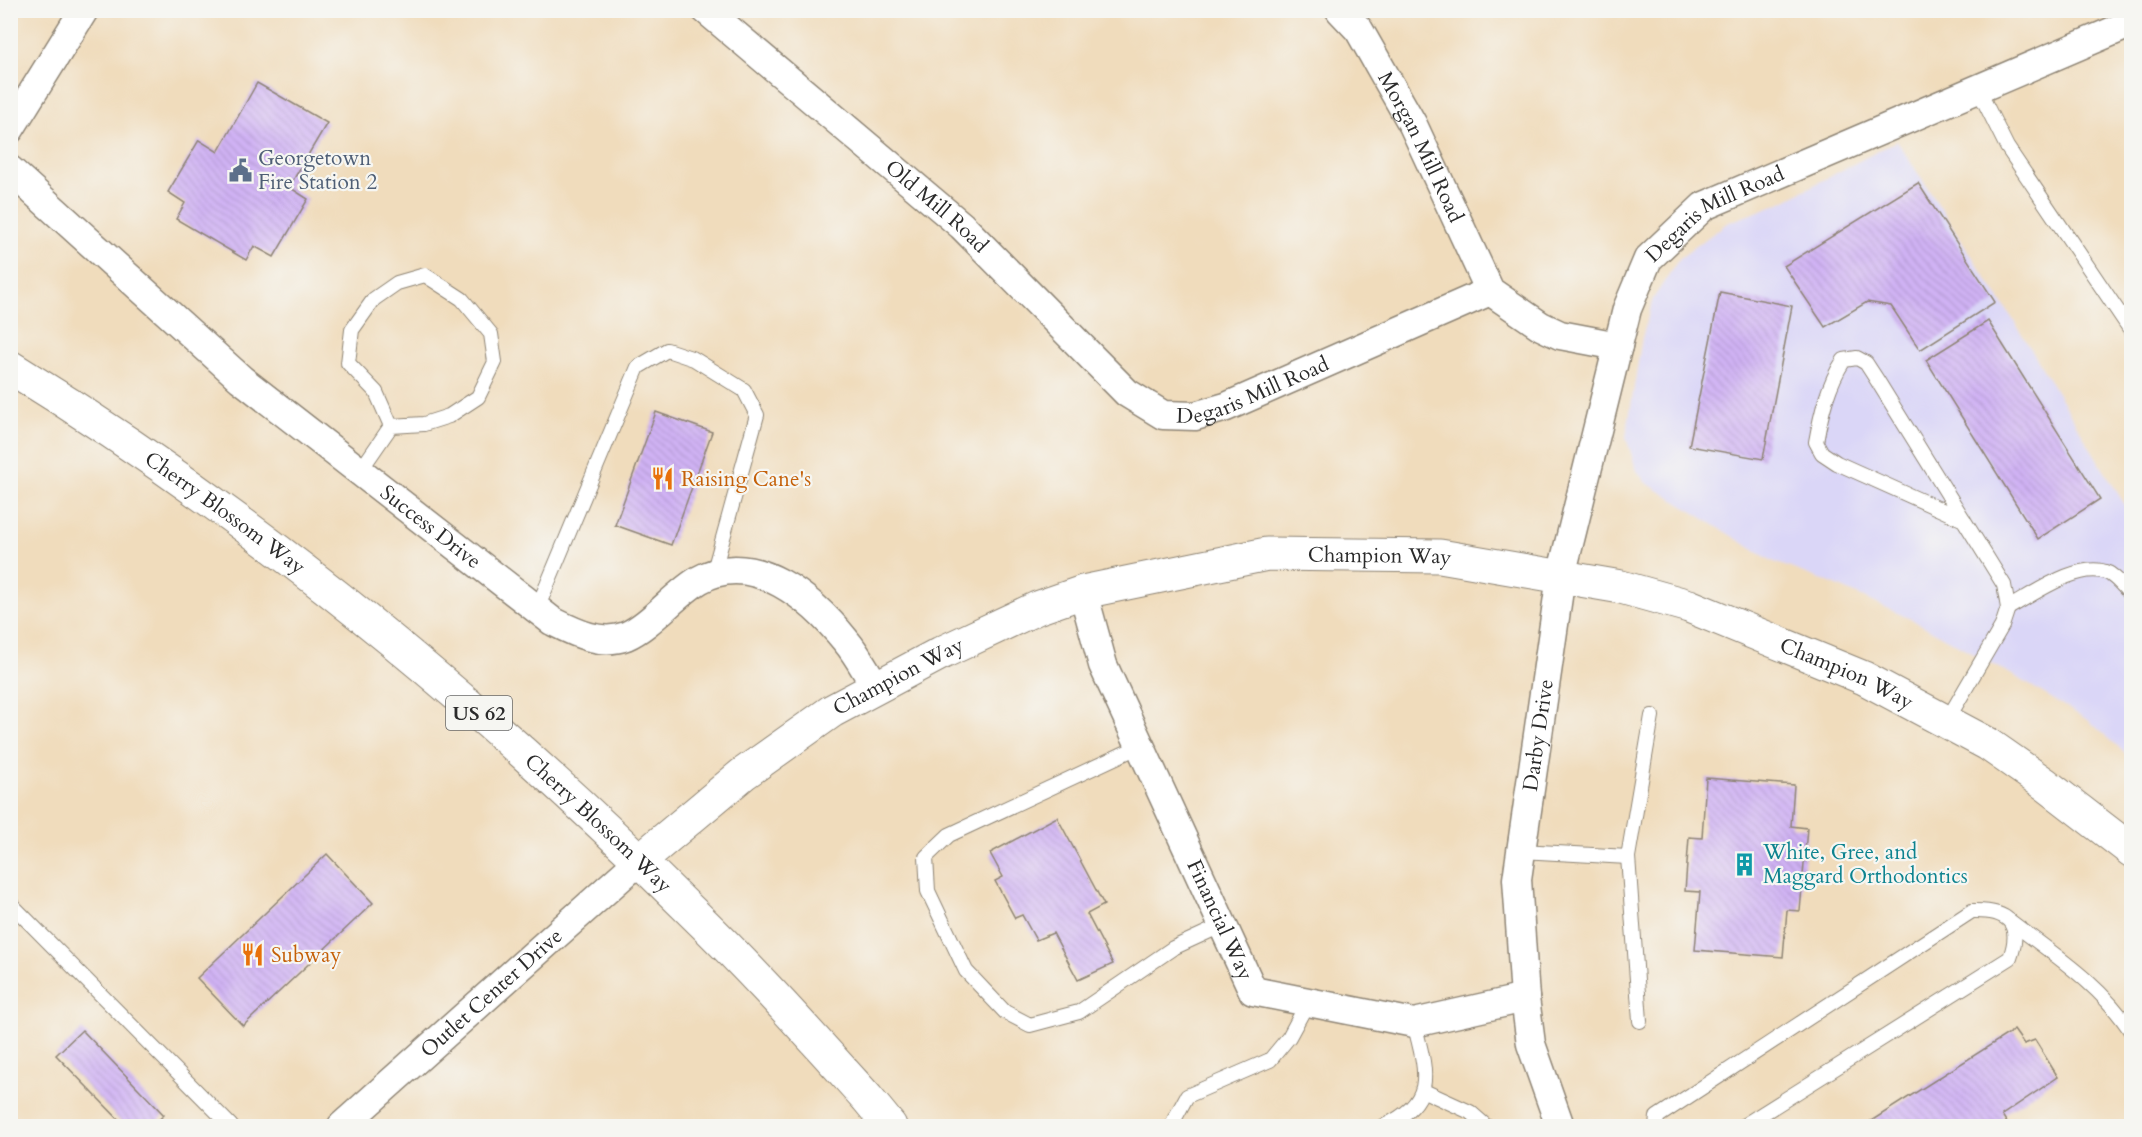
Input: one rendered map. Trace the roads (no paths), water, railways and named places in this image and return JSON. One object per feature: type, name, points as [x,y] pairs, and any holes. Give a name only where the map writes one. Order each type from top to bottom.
[{"type":"main road","name":"Cherry Blossom Way","points":[[10,367],[204,496],[341,597],[510,739],[640,860],[730,950],[867,1098],[890,1126]]},
{"type":"main road","name":"Champion Way","points":[[640,860],[743,774],[832,711],[1037,608],[1083,592],[1267,554],[1440,556],[1621,587],[1689,606],[1864,678],[1946,722],[2007,757],[2132,851]]},
{"type":"street","points":[[10,129],[84,10]]},
{"type":"street","name":"Old Mill Road","points":[[706,10],[962,226],[1126,393],[1158,412]]},
{"type":"street","name":"Morgan Mill Road","points":[[1340,10],[1359,30],[1413,124],[1490,291]]},
{"type":"street","name":"Degaris Mill Road","points":[[1618,346],[1627,309],[1648,259],[1704,206],[2132,23]]},
{"type":"street","name":"Success Drive","points":[[10,170],[241,379],[537,609],[578,634],[600,639],[626,636],[701,579],[750,570],[777,579],[815,610],[847,642],[876,687]]},
{"type":"street","points":[[1490,291],[1540,326],[1560,335],[1618,346]]},
{"type":"street","name":"Degaris Mill Road","points":[[1158,412],[1195,416],[1226,407],[1490,291]]},
{"type":"street","name":"Darby Drive","points":[[1560,1126],[1531,1044],[1525,998],[1517,879],[1562,576],[1618,346]]},
{"type":"street","name":"Financial Way","points":[[1083,592],[1103,665],[1253,991],[1413,1023],[1525,998]]},
{"type":"street","name":"Outlet Center Drive","points":[[342,1126],[640,860]]},
{"type":"lane","points":[[1978,88],[2007,147],[2127,316],[2132,332]]},
{"type":"lane","points":[[425,275],[462,299],[490,334],[495,362],[478,397],[449,416],[424,424],[391,426],[376,392],[348,363],[352,330],[374,298],[397,282],[425,275]]},
{"type":"lane","points":[[537,609],[638,368],[668,350],[694,358],[744,390],[757,415],[712,576]]},
{"type":"lane","points":[[1946,722],[1991,648],[2007,608],[2004,585],[1964,520],[1866,363],[1857,358],[1844,360],[1833,375],[1819,426],[1816,442],[1822,453],[1837,463],[1964,520]]},
{"type":"lane","points":[[360,471],[391,426]]},
{"type":"lane","points":[[2007,608],[2077,572],[2091,569],[2109,573],[2132,596]]},
{"type":"lane","points":[[1640,1021],[1628,856],[1652,716]]},
{"type":"lane","points":[[1140,747],[949,835],[926,857],[928,891],[966,971],[1005,1012],[1030,1025],[1080,1012],[1173,948],[1223,925]]},
{"type":"lane","points":[[1521,851],[1628,856]]},
{"type":"lane","points":[[10,903],[231,1126]]},
{"type":"lane","points":[[1657,1122],[1972,911],[1994,910],[2010,921],[2074,970],[2121,1015],[2132,1033]]},
{"type":"lane","points":[[1743,1126],[2010,958],[2017,940],[2010,921]]},
{"type":"lane","points":[[1176,1126],[1174,1120],[1187,1096],[1270,1060],[1289,1037],[1308,1002]]},
{"type":"lane","points":[[1384,1126],[1417,1105],[1424,1091],[1425,1070],[1413,1023]]},
{"type":"lane","points":[[1424,1091],[1470,1112],[1486,1126]]},
{"type":"place","name":"Georgetown Fire Station 2","points":[[240,170]]},
{"type":"place","name":"Raising Cane's","points":[[663,479]]},
{"type":"place","name":"White, Gree, and Maggard Orthodontics","points":[[1745,864]]},
{"type":"place","name":"Subway","points":[[253,955]]}]
